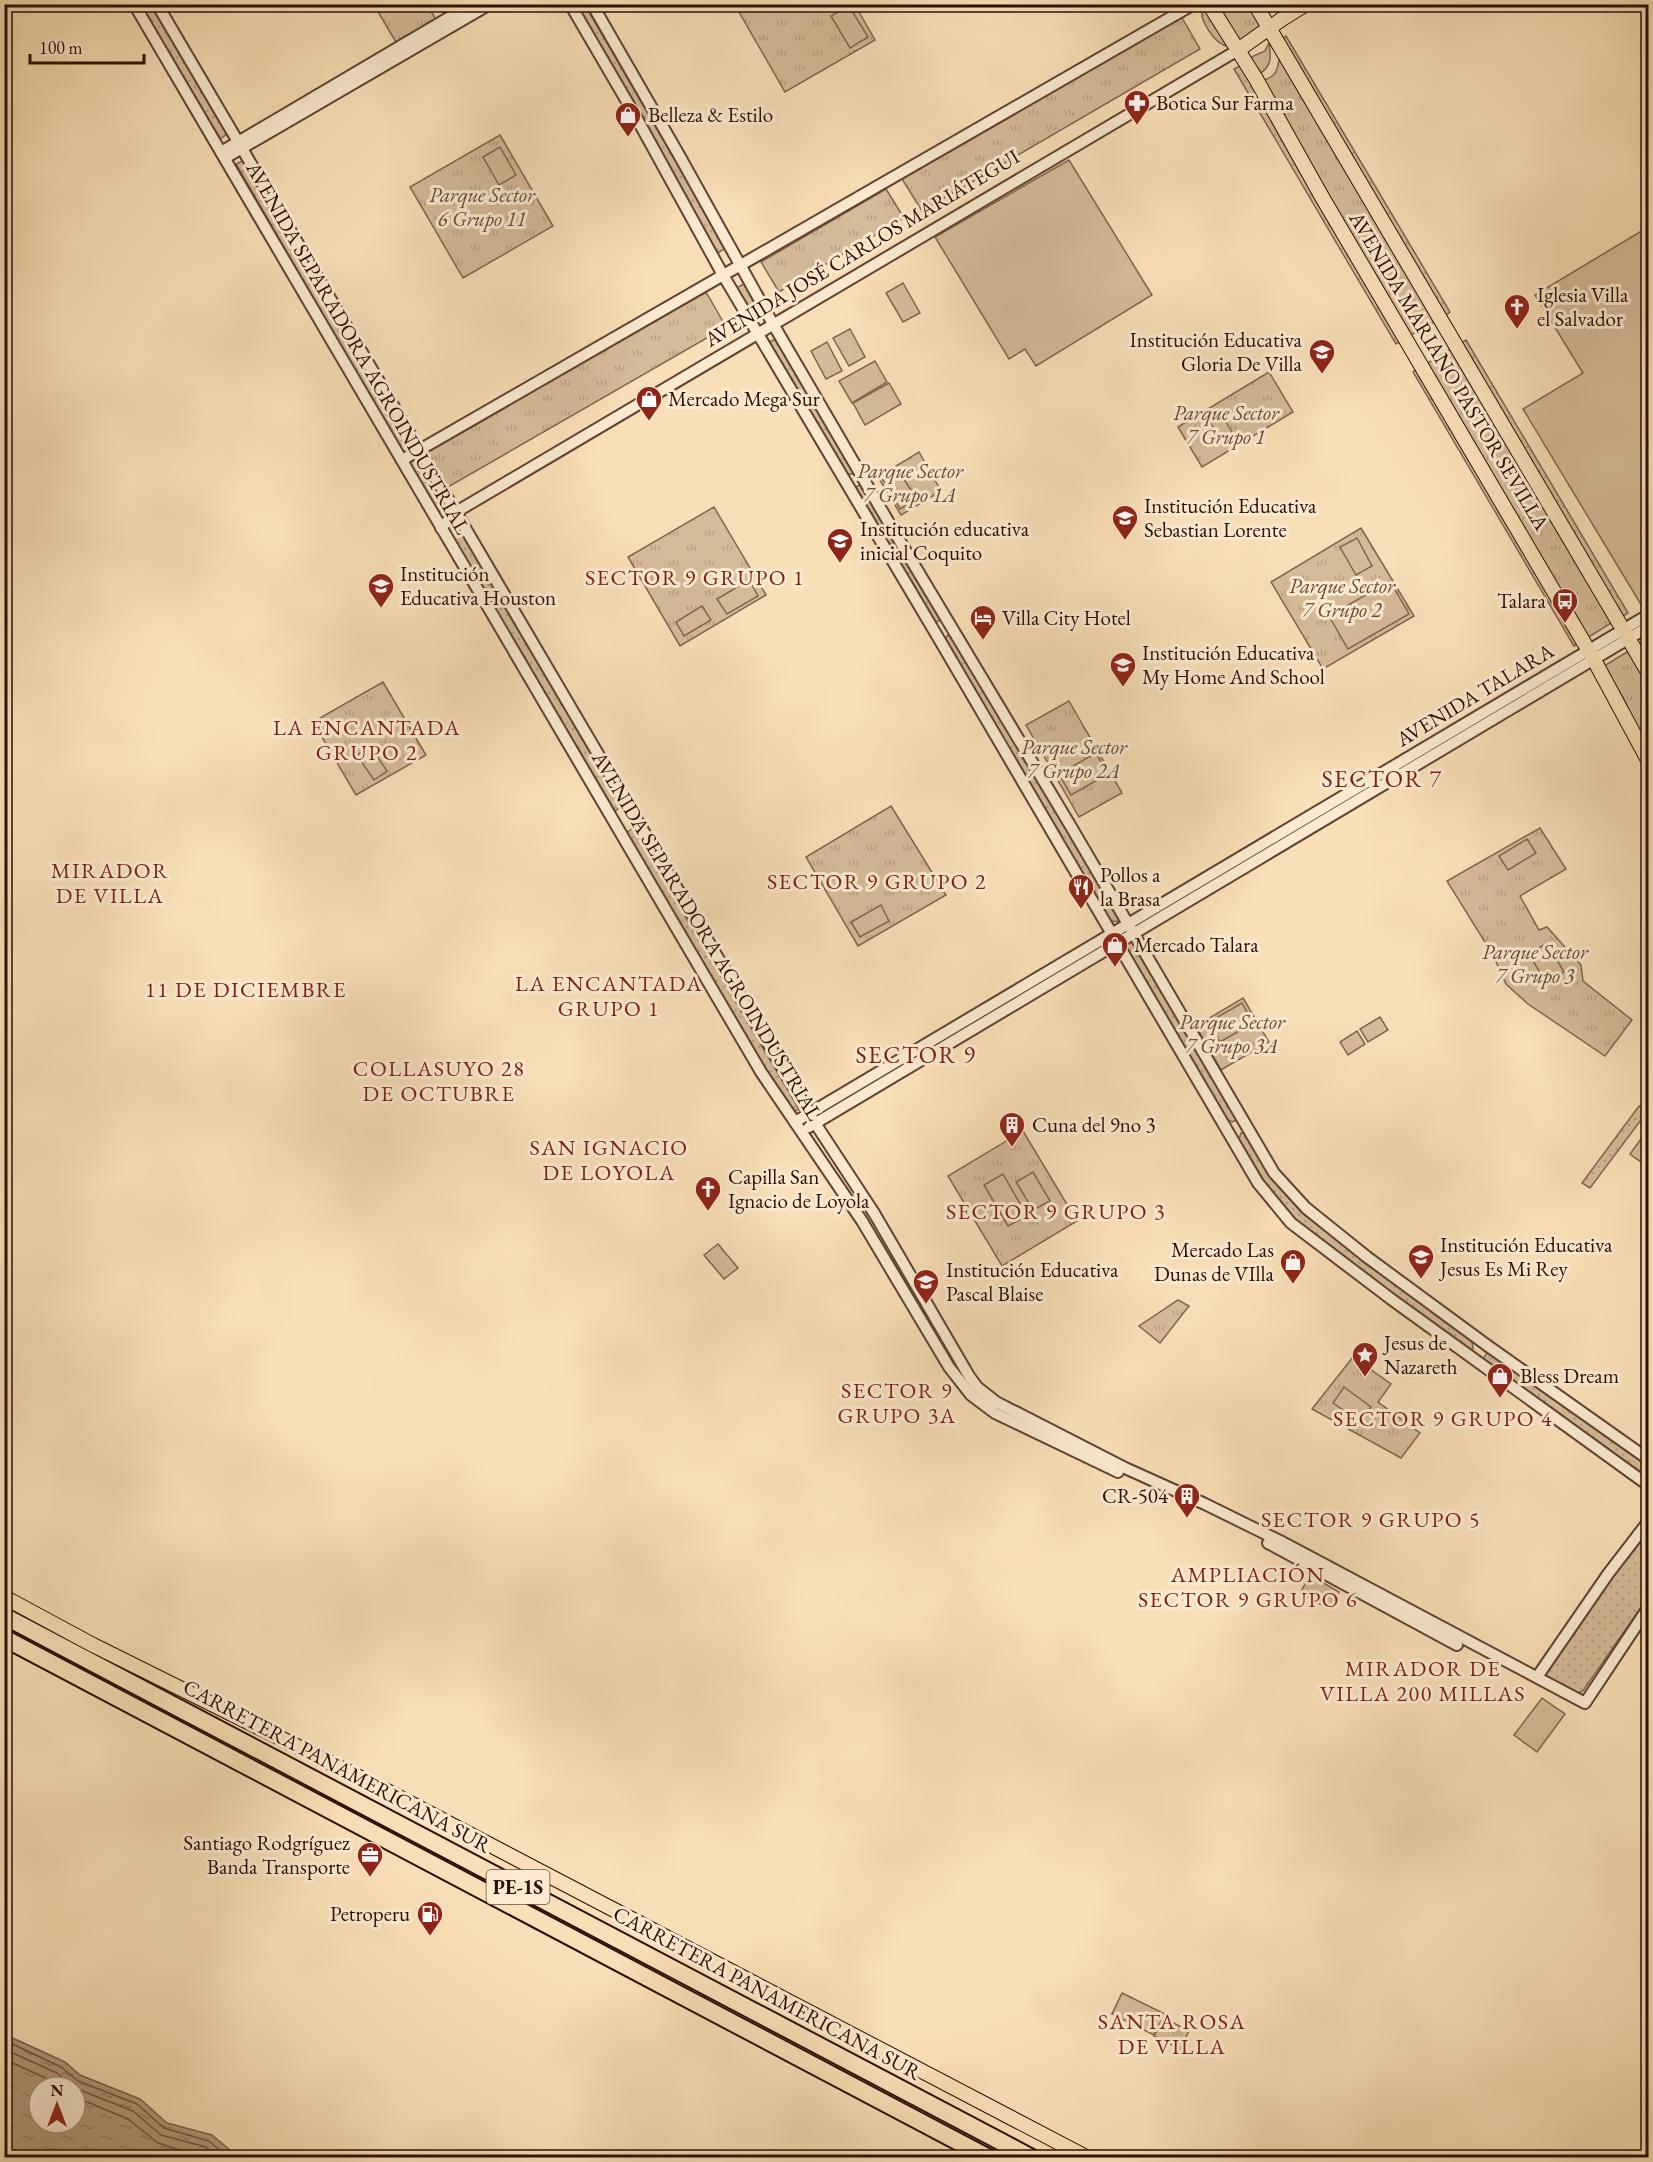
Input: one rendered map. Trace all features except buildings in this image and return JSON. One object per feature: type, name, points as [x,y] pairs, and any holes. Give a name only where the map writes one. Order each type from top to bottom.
[{"type":"highway","name":"CARRETERA PANAMERICANA SUR","points":[[4,1616],[1032,2157]]},
{"type":"highway","name":"CARRETERA PANAMERICANA SUR","points":[[4,1638],[989,2157]]},
{"type":"main road","name":"AVENIDA MARIANO PASTOR SEVILLA","points":[[1209,4],[1591,654],[1648,760]]},
{"type":"main road","name":"AVENIDA MARIANO PASTOR SEVILLA","points":[[1255,4],[1648,672]]},
{"type":"main road","name":"AVENIDA JOSÉ CARLOS MARIÁTEGUI","points":[[1238,50],[1306,4]]},
{"type":"main road","points":[[4,1597],[93,1645],[387,1791],[1088,2157]]},
{"type":"street","name":"AVENIDA SEPARADORA AGROINDUSTRIAL","points":[[134,4],[761,1072],[862,1221],[949,1366],[966,1389],[995,1413],[1228,1521],[1509,1672],[1526,1678],[1537,1677]]},
{"type":"street","name":"AVENIDA SEPARADORA AGROINDUSTRIAL","points":[[157,4],[815,1124],[874,1213],[969,1376],[987,1396],[1125,1468],[1205,1504],[1270,1537],[1585,1703],[1648,1608]]},
{"type":"street","points":[[223,155],[472,4]]},
{"type":"street","points":[[240,145],[490,4]]},
{"type":"street","points":[[570,4],[636,117],[723,275],[1258,1183],[1291,1223],[1391,1299],[1648,1485]]},
{"type":"street","points":[[592,4],[773,324],[914,566],[950,622],[1274,1173],[1306,1208],[1367,1257],[1479,1340],[1648,1459]]},
{"type":"street","name":"AVENIDA JOSÉ CARLOS MARIÁTEGUI","points":[[402,460],[1194,4]]},
{"type":"street","name":"AVENIDA JOSÉ CARLOS MARIÁTEGUI","points":[[441,528],[456,512],[1238,50]]},
{"type":"street","name":"AVENIDA TALARA","points":[[801,1131],[1131,928],[1626,634],[1648,615]]},
{"type":"street","name":"AVENIDA TALARA","points":[[1626,634],[1648,627]]},
{"type":"street","name":"AVENIDA TALARA","points":[[795,1122],[1114,939]]},
{"type":"street","points":[[1537,1677],[1608,1574],[1648,1522]]},
{"type":"green space","points":[[141,5],[151,5],[227,134],[220,139]]},
{"type":"green space","points":[[374,5],[427,5],[437,21],[397,44]]},
{"type":"green space","points":[[574,5],[585,5],[726,248],[716,254]]},
{"type":"green space","points":[[735,5],[855,5],[875,40],[785,92]]},
{"type":"green space","points":[[1202,5],[1229,47],[1218,41],[1208,30],[1202,17]]},
{"type":"green space","points":[[1212,5],[1251,5],[1261,27],[1237,41]]},
{"type":"green space","points":[[849,6],[868,37],[850,48],[831,16]]},
{"type":"green space","points":[[1181,16],[1200,49],[922,211],[902,179]]},
{"type":"green space","points":[[1286,36],[1450,312],[1443,317],[1280,40]]},
{"type":"green space","points":[[1269,43],[1268,65],[1259,74],[1249,58],[1265,51]]},
{"type":"green space","points":[[1280,54],[1436,321],[1409,336],[1261,81],[1274,75]]},
{"type":"green space","points":[[1242,65],[1402,341],[1396,344],[1234,69]]},
{"type":"green space","name":"Parque Sector 6 Grupo 11","points":[[500,135],[553,226],[463,278],[410,187]]},
{"type":"green space","points":[[500,147],[516,175],[499,185],[483,157]]},
{"type":"green space","points":[[244,160],[408,442],[399,446],[236,164]]},
{"type":"green space","points":[[1069,160],[1152,295],[1036,366],[1025,349],[1009,359],[935,237]]},
{"type":"green space","points":[[886,189],[904,218],[779,292],[761,262]]},
{"type":"green space","points":[[1648,227],[1648,605],[1643,608],[1523,409],[1583,373],[1535,295]]},
{"type":"green space","points":[[746,283],[763,314],[753,319],[736,288]]},
{"type":"green space","points":[[903,283],[920,313],[903,322],[886,293]]},
{"type":"green space","points":[[706,292],[726,327],[448,487],[428,452]]},
{"type":"green space","points":[[850,329],[865,357],[849,366],[833,338]]},
{"type":"green space","points":[[777,338],[854,470],[853,474],[845,474],[768,343]]},
{"type":"green space","points":[[1466,340],[1628,613],[1620,618],[1459,344]]},
{"type":"green space","points":[[827,342],[842,371],[826,379],[811,351]]},
{"type":"green space","points":[[1452,348],[1613,622],[1587,638],[1425,365]]},
{"type":"green space","points":[[875,361],[887,382],[852,403],[839,381]]},
{"type":"green space","points":[[1418,368],[1579,642],[1574,646],[1413,372]]},
{"type":"green space","name":"Parque Sector 7 Grupo 1","points":[[1269,372],[1293,412],[1202,467],[1178,427]]},
{"type":"green space","points":[[889,383],[901,404],[865,425],[853,403]]},
{"type":"green space","points":[[1220,411],[1234,436],[1222,443],[1207,417]]},
{"type":"green space","name":"Parque Sector 7 Grupo 1A","points":[[919,452],[941,491],[901,515],[878,477]]},
{"type":"green space","points":[[416,459],[445,508],[438,512],[409,463]]},
{"type":"green space","points":[[899,471],[917,500],[900,509],[883,480]]},
{"type":"green space","points":[[861,484],[941,616],[939,621],[933,622],[855,491],[856,487]]},
{"type":"green space","points":[[714,507],[766,595],[680,646],[628,557]]},
{"type":"green space","points":[[457,526],[622,806],[615,811],[449,531]]},
{"type":"green space","name":"Parque Sector 7 Grupo 2","points":[[1361,528],[1414,616],[1323,669],[1271,582]]},
{"type":"green space","points":[[1357,538],[1372,566],[1356,575],[1340,547]]},
{"type":"green space","points":[[749,580],[758,596],[727,614],[717,599]]},
{"type":"green space","points":[[1390,581],[1409,614],[1348,649],[1329,616]]},
{"type":"green space","points":[[702,606],[711,620],[684,636],[676,622]]},
{"type":"green space","points":[[951,635],[1119,918],[1118,921],[1110,922],[944,642],[947,636]]},
{"type":"green space","points":[[1630,650],[1648,683],[1648,751],[1634,726],[1626,703],[1604,666]]},
{"type":"green space","points":[[383,682],[426,755],[356,795],[313,722]]},
{"type":"green space","name":"Parque Sector 7 Grupo 2A","points":[[1069,701],[1122,793],[1079,817],[1026,725]]},
{"type":"green space","points":[[370,746],[387,771],[374,780],[357,755]]},
{"type":"green space","points":[[1096,753],[1108,774],[1071,795],[1059,774]]},
{"type":"green space","points":[[891,806],[946,895],[858,946],[806,857]]},
{"type":"green space","points":[[633,828],[799,1109],[792,1113],[626,833]]},
{"type":"green space","name":"Parque Sector 7 Grupo 3","points":[[1540,828],[1566,869],[1520,896],[1539,930],[1547,927],[1581,965],[1583,981],[1632,1020],[1605,1056],[1528,1004],[1506,984],[1493,955],[1447,881]]},
{"type":"green space","points":[[1527,839],[1536,853],[1508,870],[1499,856]]},
{"type":"green space","points":[[881,905],[889,921],[860,937],[851,922]]},
{"type":"green space","points":[[1131,940],[1135,943],[1237,1120],[1232,1122],[1227,1119],[1126,947],[1126,943]]},
{"type":"green space","points":[[1547,943],[1564,972],[1546,983],[1529,954]]},
{"type":"green space","name":"Parque Sector 7 Grupo 3A","points":[[1243,998],[1269,1042],[1221,1070],[1196,1026]]},
{"type":"green space","points":[[1242,1003],[1253,1023],[1220,1042],[1209,1022]]},
{"type":"green space","points":[[1380,1017],[1388,1030],[1368,1042],[1360,1029]]},
{"type":"green space","points":[[1357,1031],[1365,1044],[1348,1055],[1340,1042]]},
{"type":"green space","points":[[1639,1106],[1647,1112],[1590,1188],[1582,1183]]},
{"type":"green space","points":[[1648,1129],[1648,1167],[1630,1154]]},
{"type":"green space","points":[[1023,1131],[1077,1221],[1002,1266],[948,1176]]},
{"type":"green space","points":[[1241,1133],[1244,1133],[1282,1190],[1303,1214],[1472,1341],[1473,1349],[1468,1351],[1298,1224],[1271,1193],[1239,1139]]},
{"type":"green space","points":[[1033,1172],[1050,1201],[1033,1210],[1016,1182]]},
{"type":"green space","points":[[1003,1174],[1027,1216],[1008,1226],[984,1185]]},
{"type":"green space","points":[[718,1244],[738,1268],[724,1279],[704,1255]]},
{"type":"green space","points":[[1178,1300],[1189,1306],[1160,1343],[1139,1326]]},
{"type":"green space","points":[[1487,1353],[1648,1463],[1648,1477],[1482,1360]]},
{"type":"green space","points":[[1353,1357],[1391,1384],[1378,1402],[1420,1433],[1401,1458],[1312,1409]]},
{"type":"green space","points":[[1344,1387],[1371,1407],[1361,1422],[1333,1403]]},
{"type":"green space","points":[[1648,1523],[1648,1597],[1583,1691],[1578,1693],[1548,1681],[1545,1675]]},
{"type":"green space","points":[[1310,1575],[1339,1592],[1329,1609],[1300,1593]]},
{"type":"green space","points":[[1542,1698],[1565,1714],[1537,1752],[1514,1735]]},
{"type":"green space","points":[[1122,1993],[1165,2014],[1154,2035],[1112,2014]]},
{"type":"green space","points":[[1164,2018],[1189,2031],[1180,2049],[1154,2036]]},
{"type":"water","points":[[4,2034],[65,2062],[80,2075],[27,2075],[27,2135],[87,2135],[87,2078],[140,2099],[167,2123],[212,2135],[238,2157],[5,2157]]},
{"type":"place","name":"Botica Sur Farma","points":[[1137,126]]},
{"type":"place","name":"Belleza & Estilo","points":[[628,138]]},
{"type":"place","name":"Iglesia Villa el Salvador","points":[[1517,330]]},
{"type":"place","name":"Institución Educativa Gloria De Villa","points":[[1322,375]]},
{"type":"place","name":"Mercado Mega Sur","points":[[649,422]]},
{"type":"place","name":"Institución Educativa Sebastian Lorente","points":[[1125,541]]},
{"type":"place","name":"Institución educativa inicial Coquito","points":[[840,564]]},
{"type":"place","name":"Institución Educativa Houston","points":[[381,609]]},
{"type":"place","name":"Talara","points":[[1565,624]]},
{"type":"place","name":"Villa City Hotel","points":[[983,641]]},
{"type":"place","name":"Institución Educativa My Home And School","points":[[1123,688]]},
{"type":"place","name":"Pollos a la Brasa","points":[[1081,910]]},
{"type":"place","name":"Mercado Talara","points":[[1115,968]]},
{"type":"place","name":"Cuna del 9no 3","points":[[1012,1148]]},
{"type":"place","name":"Capilla San Ignacio de Loyola","points":[[708,1212]]},
{"type":"place","name":"Institución Educativa Jesus Es Mi Rey","points":[[1421,1280]]},
{"type":"place","name":"Mercado Las Dunas de VIlla","points":[[1293,1285]]},
{"type":"place","name":"Institución Educativa Pascal Blaise","points":[[926,1305]]},
{"type":"place","name":"Jesus de Nazareth","points":[[1365,1378]]},
{"type":"place","name":"Bless Dream","points":[[1500,1399]]},
{"type":"place","name":"CR-504","points":[[1187,1519]]},
{"type":"place","name":"Santiago Rodgríguez Banda Transporte","points":[[370,1878]]},
{"type":"place","name":"Petroperu","points":[[430,1937]]},
{"type":"district","name":"SECTOR 9 GRUPO 1","points":[[695,577]]},
{"type":"district","name":"LA ENCANTADA GRUPO 2","points":[[367,740]]},
{"type":"district","name":"SECTOR 7","points":[[1382,779]]},
{"type":"district","name":"SECTOR 9 GRUPO 2","points":[[877,881]]},
{"type":"district","name":"MIRADOR DE VILLA","points":[[110,882]]},
{"type":"district","name":"11 DE DICIEMBRE","points":[[246,989]]},
{"type":"district","name":"LA ENCANTADA GRUPO 1","points":[[609,996]]},
{"type":"district","name":"SECTOR 9","points":[[916,1055]]},
{"type":"district","name":"COLLASUYO 28 DE OCTUBRE","points":[[439,1080]]},
{"type":"district","name":"SAN IGNACIO DE LOYOLA","points":[[609,1160]]},
{"type":"district","name":"SECTOR 9 GRUPO 3","points":[[1056,1211]]},
{"type":"district","name":"SECTOR 9 GRUPO 3A","points":[[897,1402]]},
{"type":"district","name":"SECTOR 9 GRUPO 4","points":[[1443,1418]]},
{"type":"district","name":"SECTOR 9 GRUPO 5","points":[[1371,1519]]},
{"type":"district","name":"AMPLIACIÓN SECTOR 9 GRUPO 6","points":[[1248,1586]]},
{"type":"district","name":"MIRADOR DE VILLA 200 MILLAS","points":[[1423,1680]]},
{"type":"district","name":"SANTA ROSA DE VILLA","points":[[1172,2034]]}]
